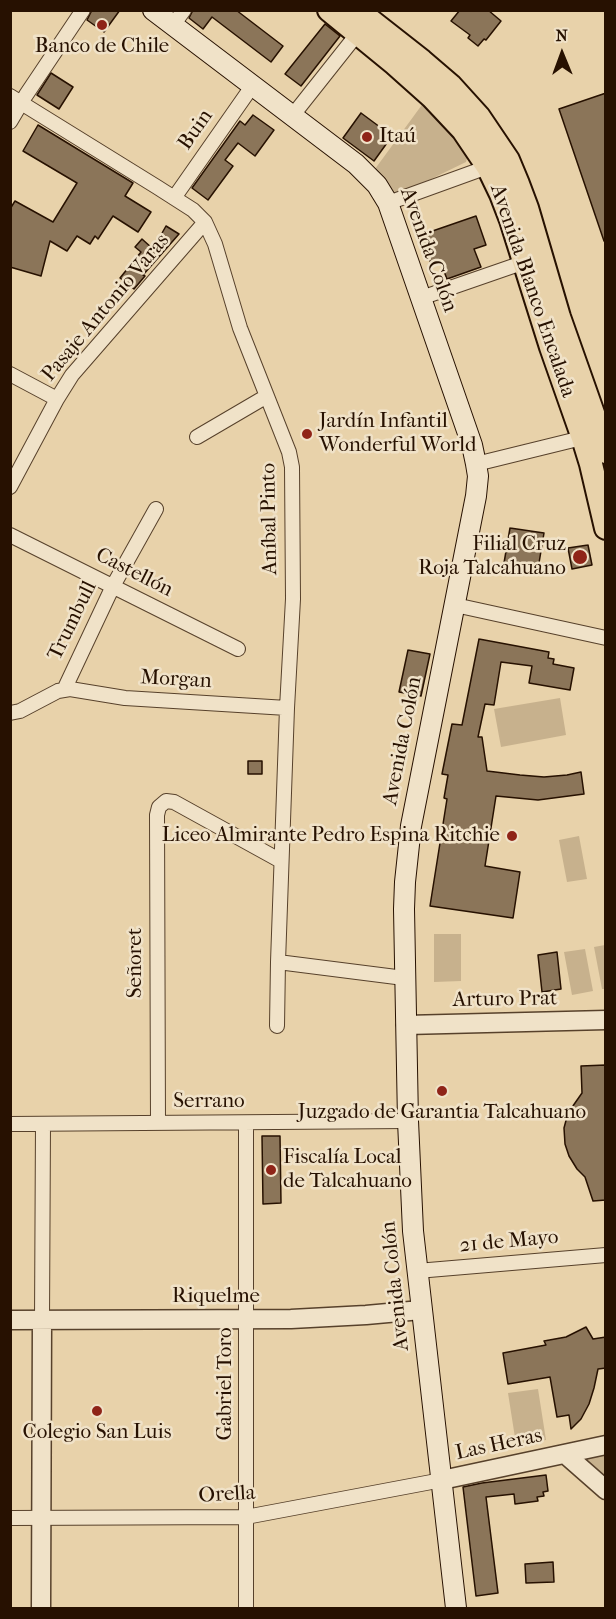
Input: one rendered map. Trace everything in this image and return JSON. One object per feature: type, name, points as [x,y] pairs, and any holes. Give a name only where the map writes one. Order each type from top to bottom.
[{"type":"main road","name":"Avenida Colón","points":[[153,10],[178,18],[253,85],[364,171],[377,185],[388,203],[472,445],[476,464],[478,476],[476,496],[411,826],[405,882],[404,978],[412,1221],[456,1608]]},
{"type":"main road","name":"Avenida Blanco Encalada","points":[[329,10],[358,19],[395,64],[447,111],[463,130],[498,157],[521,192],[596,441],[595,480],[606,528]]},
{"type":"main road","name":"Avenida Blanco Encalada","points":[[498,157],[501,194],[551,347],[596,441]]},
{"type":"street","points":[[10,122],[16,99],[82,10]]},
{"type":"street","points":[[293,115],[358,19]]},
{"type":"street","name":"Buin","points":[[174,198],[253,85]]},
{"type":"street","points":[[16,99],[193,210],[206,222]]},
{"type":"street","points":[[388,203],[498,157]]},
{"type":"street","name":"Aníbal Pinto","points":[[206,222],[215,244],[240,328],[289,452],[292,467],[292,614],[281,861],[277,1026]]},
{"type":"street","name":"Pasaje Antonio Varas","points":[[10,487],[64,387],[86,358],[206,222]]},
{"type":"street","points":[[421,298],[525,262]]},
{"type":"street","points":[[10,374],[57,399]]},
{"type":"street","points":[[197,437],[267,396]]},
{"type":"street","points":[[476,464],[596,441]]},
{"type":"street","name":"Trumbull","points":[[64,690],[113,586],[156,509]]},
{"type":"street","name":"Castellón","points":[[10,534],[238,650]]},
{"type":"street","points":[[455,605],[606,638]]},
{"type":"street","name":"Morgan","points":[[64,690],[78,689],[125,698],[160,701],[287,708]]},
{"type":"street","points":[[10,713],[20,711],[64,690]]},
{"type":"street","name":"Señoret","points":[[158,1123],[158,810],[162,803],[174,802],[281,861]]},
{"type":"street","points":[[278,962],[404,978]]},
{"type":"street","name":"Arturo Prat","points":[[406,1025],[606,1020]]},
{"type":"street","name":"Serrano","points":[[10,1124],[408,1121]]},
{"type":"street","name":"Gabriel Toro","points":[[246,1123],[246,1608]]},
{"type":"street","points":[[41,1608],[43,1124]]},
{"type":"street","name":"21 de Mayo","points":[[417,1271],[606,1256]]},
{"type":"street","name":"Riquelme","points":[[10,1320],[247,1319],[327,1317],[422,1310]]},
{"type":"street","name":"Las Heras","points":[[442,1480],[606,1444]]},
{"type":"street","name":"Las Heras","points":[[566,1454],[606,1490]]},
{"type":"street","name":"Orella","points":[[10,1518],[246,1517],[442,1480]]},
{"type":"shaded area","points":[[424,102],[469,152],[466,162],[394,197],[375,169]]},
{"type":"shaded area","points":[[560,698],[566,735],[501,747],[494,709]]},
{"type":"shaded area","points":[[579,836],[587,879],[567,882],[559,840]]},
{"type":"shaded area","points":[[434,934],[461,934],[461,981],[434,982]]},
{"type":"shaded area","points":[[605,945],[605,989],[602,989],[594,947]]},
{"type":"shaded area","points":[[585,949],[593,991],[572,995],[564,952]]},
{"type":"shaded area","points":[[538,1389],[546,1440],[516,1444],[508,1393]]},
{"type":"shaded area","points":[[605,1448],[605,1483],[577,1455]]},
{"type":"building","name":"Banco de Chile","points":[[92,10],[120,10],[104,32],[87,20]]},
{"type":"building","points":[[193,10],[236,10],[283,46],[271,62],[212,17],[203,29],[189,18]]},
{"type":"building","points":[[460,10],[488,10],[501,21],[486,40],[484,39],[478,46],[468,38],[470,35],[451,21]]},
{"type":"building","points":[[325,24],[340,36],[301,86],[285,74]]},
{"type":"building","points":[[51,73],[73,87],[59,109],[37,95]]},
{"type":"building","points":[[606,93],[606,241],[604,241],[559,109]]},
{"type":"building","name":"Itaú","points":[[361,113],[392,136],[374,161],[343,138]]},
{"type":"building","points":[[253,115],[274,130],[255,156],[238,143],[225,160],[233,166],[208,200],[192,188],[240,121],[245,125]]},
{"type":"building","points":[[38,125],[133,183],[125,196],[151,212],[138,232],[113,216],[98,239],[95,236],[90,244],[77,236],[67,251],[50,241],[41,276],[10,267],[10,209],[15,201],[53,222],[77,183],[23,151]]},
{"type":"building","points":[[476,216],[486,245],[474,249],[481,267],[447,279],[440,261],[431,264],[421,235]]},
{"type":"building","points":[[166,226],[179,234],[143,275],[145,276],[134,289],[120,278],[141,252],[135,247],[142,239],[153,249]]},
{"type":"building","points":[[510,528],[544,533],[538,569],[504,563]]},
{"type":"building","name":"Filial Cruz Roja Talcahuano","points":[[588,545],[592,565],[572,569],[568,548]]},
{"type":"building","points":[[479,639],[549,652],[548,658],[554,659],[553,664],[574,668],[570,690],[529,683],[532,666],[501,662],[494,705],[485,704],[478,737],[482,737],[487,771],[544,777],[581,772],[584,794],[538,800],[496,796],[485,866],[520,872],[513,918],[430,906],[447,799],[444,798],[448,775],[442,774],[452,724],[462,725]]},
{"type":"building","points":[[408,650],[430,654],[421,696],[399,692]]},
{"type":"building","points":[[248,761],[262,761],[262,774],[248,774]]},
{"type":"building","points":[[557,952],[561,989],[542,992],[538,955]]},
{"type":"building","points":[[606,1065],[606,1200],[593,1201],[585,1177],[569,1156],[565,1144],[564,1128],[568,1113],[582,1093],[581,1066]]},
{"type":"building","name":"Fiscalía Local de Talcahuano","points":[[262,1136],[280,1136],[281,1203],[263,1204]]},
{"type":"building","points":[[586,1327],[593,1339],[606,1337],[606,1368],[598,1369],[589,1404],[581,1419],[571,1429],[569,1415],[557,1417],[550,1377],[508,1384],[503,1353],[546,1345],[544,1341],[566,1337]]},
{"type":"building","points":[[546,1475],[548,1491],[543,1492],[544,1496],[537,1497],[538,1501],[515,1504],[514,1494],[486,1497],[498,1593],[476,1596],[463,1487]]},
{"type":"building","points":[[553,1562],[554,1582],[526,1583],[525,1564]]},
{"type":"place","name":"Banco de Chile","points":[[102,25]]},
{"type":"place","name":"Itaú","points":[[367,137]]},
{"type":"place","name":"Jardín Infantil Wonderful World","points":[[307,434]]},
{"type":"place","name":"Filial Cruz Roja Talcahuano","points":[[580,557]]},
{"type":"place","name":"Liceo Almirante Pedro Espina Ritchie","points":[[512,836]]},
{"type":"place","name":"Juzgado de Garantia Talcahuano","points":[[442,1091]]},
{"type":"place","name":"Fiscalía Local de Talcahuano","points":[[271,1170]]},
{"type":"place","name":"Colegio San Luis","points":[[97,1411]]}]
